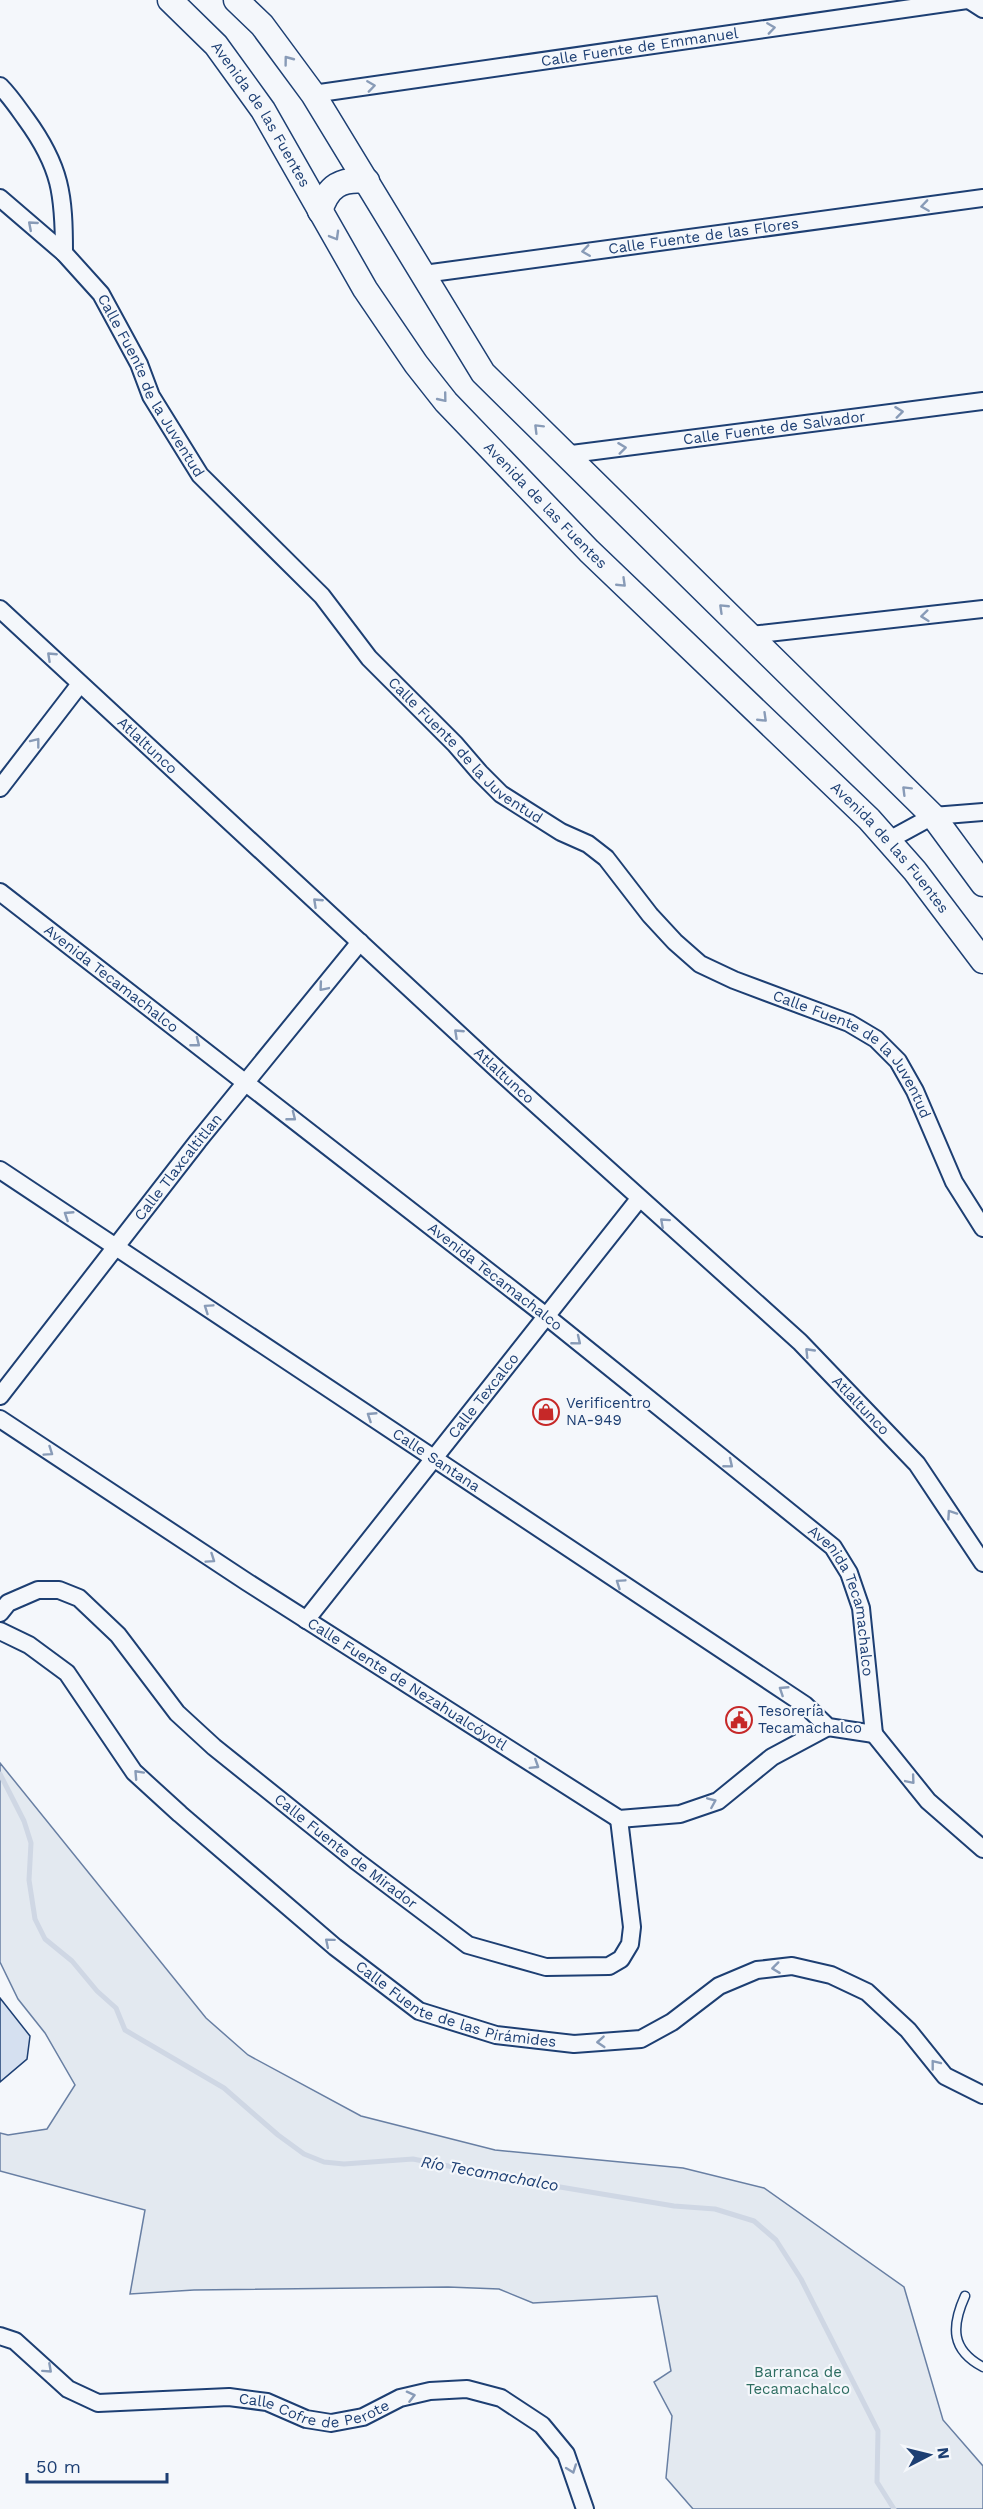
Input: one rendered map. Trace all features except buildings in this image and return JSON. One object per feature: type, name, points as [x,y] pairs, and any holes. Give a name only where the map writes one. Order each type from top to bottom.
[{"type":"main road","name":"Avenida de las Fuentes","points":[[170,0],[216,45],[263,110],[365,289],[446,402],[478,438],[589,551],[889,840],[983,962]]},
{"type":"main road","points":[[236,0],[261,25],[313,94],[483,373],[933,816],[983,884]]},
{"type":"main road","points":[[303,177],[326,175],[338,168],[345,144]]},
{"type":"main road","points":[[320,211],[325,195],[332,187],[343,180],[367,181]]},
{"type":"street","name":"Calle Fuente de Emmanuel","points":[[313,94],[968,0]]},
{"type":"street","points":[[968,0],[983,9]]},
{"type":"street","points":[[0,86],[46,146],[58,178],[64,211],[64,253]]},
{"type":"street","name":"Calle Fuente de la Juventud","points":[[0,198],[64,253],[101,294],[139,364],[151,396],[200,475],[322,596],[369,658],[501,794],[561,832],[588,844],[606,858],[650,915],[700,964],[734,980],[849,1023],[876,1039],[898,1061],[915,1090],[954,1182],[983,1228]]},
{"type":"street","name":"Calle Fuente de las Flores","points":[[424,274],[983,198]]},
{"type":"street","name":"Calle Fuente de Salvador","points":[[564,455],[983,401]]},
{"type":"street","name":"Atlaltunco","points":[[0,609],[639,1199],[800,1342],[917,1464],[983,1563]]},
{"type":"street","points":[[751,635],[983,609]]},
{"type":"street","points":[[0,788],[80,684]]},
{"type":"street","points":[[889,840],[933,816],[983,812]]},
{"type":"street","name":"Avenida Tecamachalco","points":[[0,892],[546,1316],[833,1546],[849,1573],[861,1608],[874,1734]]},
{"type":"street","name":"Calle Tlaxcaltitlan","points":[[0,1396],[245,1081],[360,942]]},
{"type":"street","name":"Calle Santana","points":[[0,1170],[805,1705],[828,1727]]},
{"type":"street","name":"Calle Texcalco","points":[[306,1620],[639,1199]]},
{"type":"street","name":"Calle Fuente de Nezahualcóyotl","points":[[0,1419],[306,1620],[619,1819]]},
{"type":"street","name":"Calle Fuente de Mirador","points":[[0,1613],[8,1603],[38,1590],[59,1590],[79,1598],[118,1635],[177,1713],[214,1747],[356,1860],[468,1945],[546,1967],[609,1966],[621,1959],[630,1944],[632,1927],[619,1819]]},
{"type":"street","name":"Calle Fuente de las Pirámides","points":[[0,1631],[29,1645],[67,1673],[134,1772],[335,1947],[418,2012],[496,2035],[574,2044],[641,2039],[672,2022],[719,1986],[757,1971],[792,1966],[831,1975],[867,1992],[908,2030],[945,2076],[983,2096]]},
{"type":"street","points":[[619,1819],[680,1814],[718,1801],[772,1757],[828,1727],[874,1734],[928,1801],[983,1849]]},
{"type":"street","name":"Calle Cofre de Perote","points":[[0,2336],[15,2342],[68,2389],[98,2403],[230,2397],[267,2402],[306,2419],[331,2423],[363,2416],[400,2398],[430,2391],[467,2389],[501,2398],[542,2425],[566,2454],[585,2509]]},
{"type":"lane","points":[[965,2296],[956,2325],[959,2347],[967,2358],[983,2367]]},
{"type":"green space","name":"Barranca de Tecamachalco","points":[[0,1763],[206,2018],[248,2055],[361,2116],[495,2150],[683,2168],[764,2188],[904,2287],[943,2420],[983,2466],[983,2509],[693,2509],[666,2478],[672,2416],[654,2382],[671,2371],[657,2296],[533,2303],[499,2289],[448,2287],[194,2290],[130,2294],[145,2210],[0,2171],[0,2133],[8,2135],[47,2129],[75,2085],[45,2033],[18,1999],[0,1962]]},
{"type":"waterway","name":"Río Tecamachalco","points":[[0,1774],[24,1821],[31,1843],[29,1880],[35,1919],[45,1939],[72,1961],[97,1991],[116,2008],[125,2030],[224,2088],[278,2135],[304,2154],[324,2162],[344,2164],[413,2159],[518,2180],[674,2206],[715,2209],[754,2221],[776,2240],[801,2279],[878,2431],[877,2482],[894,2509]]},
{"type":"place","name":"Verificentro NA-949","points":[[546,1412]]},
{"type":"place","name":"Tesorería Tecamachalco","points":[[739,1720]]}]
